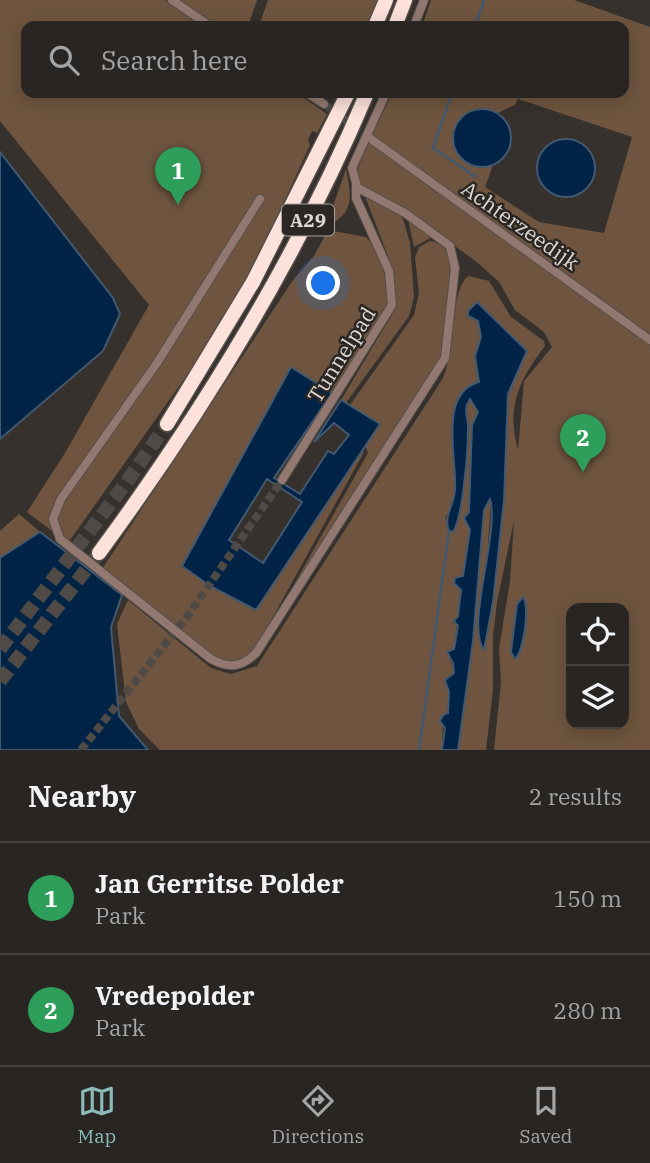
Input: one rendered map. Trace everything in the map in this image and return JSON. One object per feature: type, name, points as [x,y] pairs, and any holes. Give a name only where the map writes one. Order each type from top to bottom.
[{"type":"highway","points":[[377,21],[386,0]]},
{"type":"highway","points":[[397,21],[405,0]]},
{"type":"highway","name":"A29","points":[[167,424],[253,282],[345,98]]},
{"type":"highway","name":"A29","points":[[99,553],[179,440],[247,332],[310,216],[365,98]]},
{"type":"street","points":[[173,0],[203,21]]},
{"type":"street","points":[[416,21],[424,0]]},
{"type":"street","points":[[315,98],[324,104]]},
{"type":"street","name":"Tunnelpad","points":[[282,480],[391,310],[391,278],[356,198],[352,168],[384,98]]},
{"type":"street","name":"Achterzeedijk","points":[[371,139],[650,341]]},
{"type":"street","points":[[260,199],[157,362],[61,499],[53,519],[60,539],[211,659],[227,665],[241,664],[256,653],[445,358],[455,268],[450,246],[381,198],[356,187]]},
{"type":"shaded area","points":[[0,0],[165,0],[195,21],[21,21],[21,98],[304,98],[327,114],[317,133],[312,131],[308,140],[310,145],[250,276],[199,358],[68,543],[27,512],[65,453],[149,305],[0,121]]},
{"type":"shaded area","points":[[180,0],[257,0],[250,21],[210,21]]},
{"type":"shaded area","points":[[268,0],[381,0],[372,21],[261,21]]},
{"type":"shaded area","points":[[431,0],[574,0],[650,27],[650,334],[372,136],[390,98],[629,98],[629,21],[424,21]],"holes":[[[518,99],[632,137],[604,233],[539,222],[485,187],[493,165],[471,166],[452,133],[462,116],[480,108],[498,113],[515,105]]]},
{"type":"shaded area","points":[[369,142],[650,345],[650,750],[494,750],[501,682],[499,649],[510,581],[514,521],[497,602],[493,636],[493,690],[486,750],[458,750],[473,641],[484,510],[491,499],[487,561],[478,629],[484,645],[493,602],[504,500],[508,394],[527,351],[477,302],[468,311],[469,316],[479,321],[481,337],[475,356],[479,382],[464,395],[456,410],[453,427],[455,484],[452,502],[445,518],[457,526],[468,430],[465,414],[470,399],[478,407],[478,412],[470,458],[469,513],[464,518],[470,530],[463,576],[459,579],[461,589],[454,650],[448,651],[454,673],[446,686],[449,692],[448,713],[443,715],[442,750],[160,750],[139,729],[126,702],[117,624],[128,600],[211,668],[231,674],[257,666],[443,378],[450,352],[459,292],[469,276],[489,281],[511,317],[544,341],[545,346],[528,371],[517,395],[514,407],[518,450],[524,381],[552,347],[544,332],[515,310],[499,282],[478,263],[406,210],[361,185],[356,172]]},
{"type":"shaded area","points":[[346,169],[350,193],[348,207],[339,219],[332,224],[327,223]]},
{"type":"shaded area","points":[[368,197],[397,212],[403,219],[410,243],[414,297],[409,316],[346,403],[341,400],[397,306],[393,269],[366,199]]},
{"type":"shaded area","points":[[408,219],[432,237],[414,247]]},
{"type":"shaded area","points":[[328,230],[366,237],[374,246],[384,270],[388,302],[382,322],[332,393],[292,367],[182,565],[256,610],[362,450],[364,452],[258,644],[243,663],[219,663],[102,569],[293,280],[314,256]]},
{"type":"shaded area","points":[[430,241],[444,248],[452,262],[443,356],[283,604],[368,453],[365,445],[380,424],[350,405],[414,315],[419,293],[415,258],[419,247]]},
{"type":"shaded area","points":[[19,514],[40,532],[0,558],[0,531]]},
{"type":"water","points":[[476,109],[488,109],[498,113],[507,122],[511,144],[503,159],[488,167],[476,167],[466,163],[457,154],[453,144],[453,132],[457,122],[466,113]]},
{"type":"water","points":[[560,139],[572,139],[582,143],[591,152],[595,174],[587,189],[572,197],[560,197],[550,193],[541,184],[537,174],[537,162],[541,152],[550,143]]},
{"type":"water","points":[[0,152],[113,298],[120,314],[103,351],[0,439]]},
{"type":"water","points":[[477,302],[527,351],[508,394],[504,500],[493,602],[484,650],[479,638],[478,621],[491,533],[490,499],[484,510],[473,641],[458,750],[442,750],[445,728],[440,721],[443,715],[448,713],[449,692],[445,680],[454,673],[453,663],[447,652],[454,649],[458,626],[454,621],[458,616],[461,590],[454,583],[455,578],[463,576],[470,530],[464,518],[469,512],[472,425],[478,412],[470,399],[466,410],[468,440],[464,483],[460,513],[453,532],[449,531],[447,526],[455,490],[452,428],[458,399],[466,388],[479,382],[475,356],[481,337],[478,321],[468,316],[468,311]]},
{"type":"water","points":[[291,367],[332,393],[274,478],[300,494],[328,451],[334,454],[349,435],[334,423],[314,442],[341,400],[380,424],[256,610],[210,586],[182,566]],"holes":[[[267,479],[302,502],[263,563],[229,540]]]},
{"type":"water","points":[[40,532],[122,595],[111,627],[119,716],[148,750],[0,750],[0,558]]},
{"type":"water","points":[[523,597],[526,609],[525,628],[515,659],[511,652],[517,604]]},
{"type":"waterway","points":[[477,21],[484,0]]},
{"type":"waterway","points":[[450,98],[433,148],[476,177]]},
{"type":"waterway","points":[[419,750],[449,531]]},
{"type":"tunnel","points":[[324,104],[371,139]]},
{"type":"tunnel","points":[[0,649],[126,483],[167,424]]},
{"type":"tunnel","points":[[81,750],[189,614],[282,480]]},
{"type":"tunnel","points":[[0,681],[99,553]]},
{"type":"place","name":"Jan Gerritse Polder","points":[[178,205]]},
{"type":"place","name":"Vredepolder","points":[[583,472]]}]
